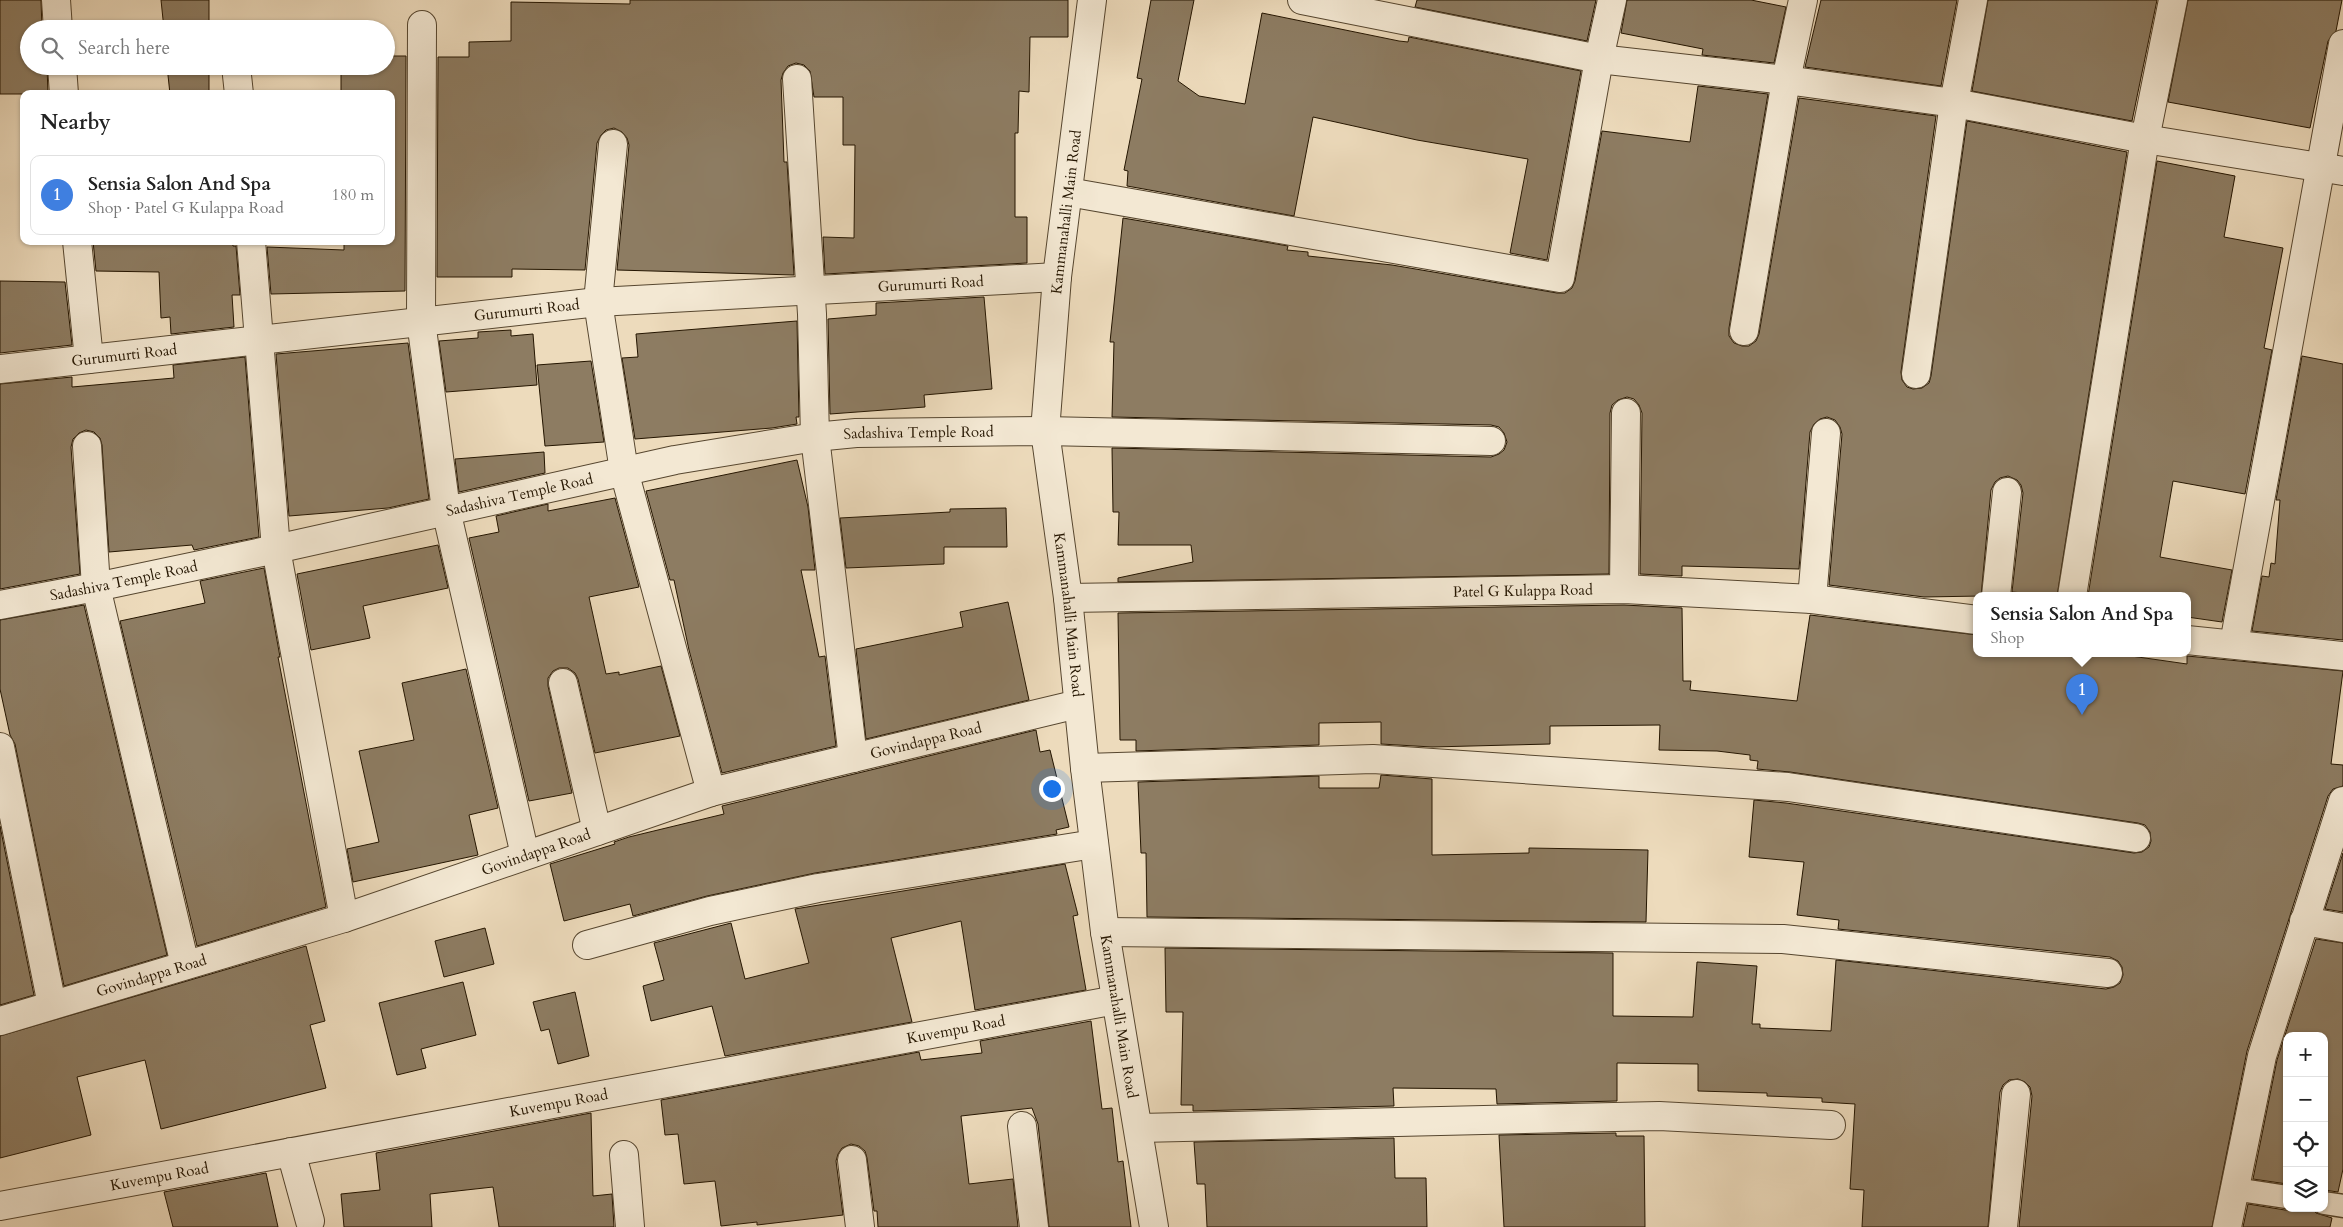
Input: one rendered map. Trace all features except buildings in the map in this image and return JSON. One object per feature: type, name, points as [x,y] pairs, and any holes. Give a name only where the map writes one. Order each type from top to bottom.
[{"type":"street","points":[[56,0],[57,20]]},
{"type":"street","name":"Kammanahalli Main Road","points":[[1092,0],[1057,277],[1045,432],[1068,598],[1085,768],[1105,932],[1154,1227]]},
{"type":"street","points":[[1302,0],[1600,59],[1786,80],[1954,103],[2145,139],[2331,170]]},
{"type":"street","points":[[1068,192],[1560,278],[1612,0]]},
{"type":"street","points":[[1744,331],[1786,80],[1804,0]]},
{"type":"street","points":[[1916,374],[1954,103],[1973,0]]},
{"type":"street","points":[[2073,592],[2145,139],[2174,0]]},
{"type":"street","points":[[422,25],[421,321],[446,510],[525,855]]},
{"type":"street","points":[[2234,644],[2331,170],[2343,44]]},
{"type":"street","points":[[63,75],[64,90]]},
{"type":"street","points":[[237,75],[239,90]]},
{"type":"street","points":[[798,79],[814,359],[815,437],[853,758]]},
{"type":"street","points":[[613,144],[598,302],[624,471],[711,792]]},
{"type":"street","points":[[77,245],[89,359]]},
{"type":"street","points":[[251,245],[276,549],[344,918]]},
{"type":"street","name":"Gurumurti Road","points":[[0,369],[598,302],[1057,277]]},
{"type":"street","points":[[1624,589],[1626,413]]},
{"type":"street","name":"Sadashiva Temple Road","points":[[0,605],[276,549],[675,460],[815,437],[856,433],[1045,432],[1491,441]]},
{"type":"street","points":[[1812,600],[1826,433]]},
{"type":"street","points":[[87,446],[96,587],[185,966]]},
{"type":"street","points":[[1996,592],[2007,492]]},
{"type":"street","name":"Patel G Kulappa Road","points":[[1068,598],[1624,589],[1812,600],[1973,620]]},
{"type":"street","points":[[2191,640],[2343,656]]},
{"type":"street","points":[[563,684],[597,831]]},
{"type":"street","name":"Govindappa Road","points":[[0,1021],[344,918],[711,792],[1078,704]]},
{"type":"street","points":[[0,747],[52,1005]]},
{"type":"street","points":[[1085,768],[1383,760],[1788,787],[2136,838]]},
{"type":"street","points":[[2227,1227],[2262,1056],[2343,802]]},
{"type":"street","points":[[587,945],[710,911],[818,888],[1094,844]]},
{"type":"street","points":[[2304,920],[2343,928]]},
{"type":"street","points":[[1105,932],[1783,939],[2108,973]]},
{"type":"street","name":"Kuvempu Road","points":[[0,1206],[1116,1000]]},
{"type":"street","points":[[2003,1227],[2016,1094]]},
{"type":"street","points":[[1139,1128],[1660,1116],[1831,1125]]},
{"type":"street","points":[[1022,1126],[1034,1227]]},
{"type":"street","points":[[291,1152],[310,1221]]},
{"type":"street","points":[[624,1155],[630,1227]]},
{"type":"street","points":[[852,1160],[860,1227]]},
{"type":"lane","points":[[2234,1189],[2283,1196]]},
{"type":"lane","points":[[2328,1204],[2343,1206]]},
{"type":"place","name":"Sensia Salon And Spa","points":[[2082,715]]}]
